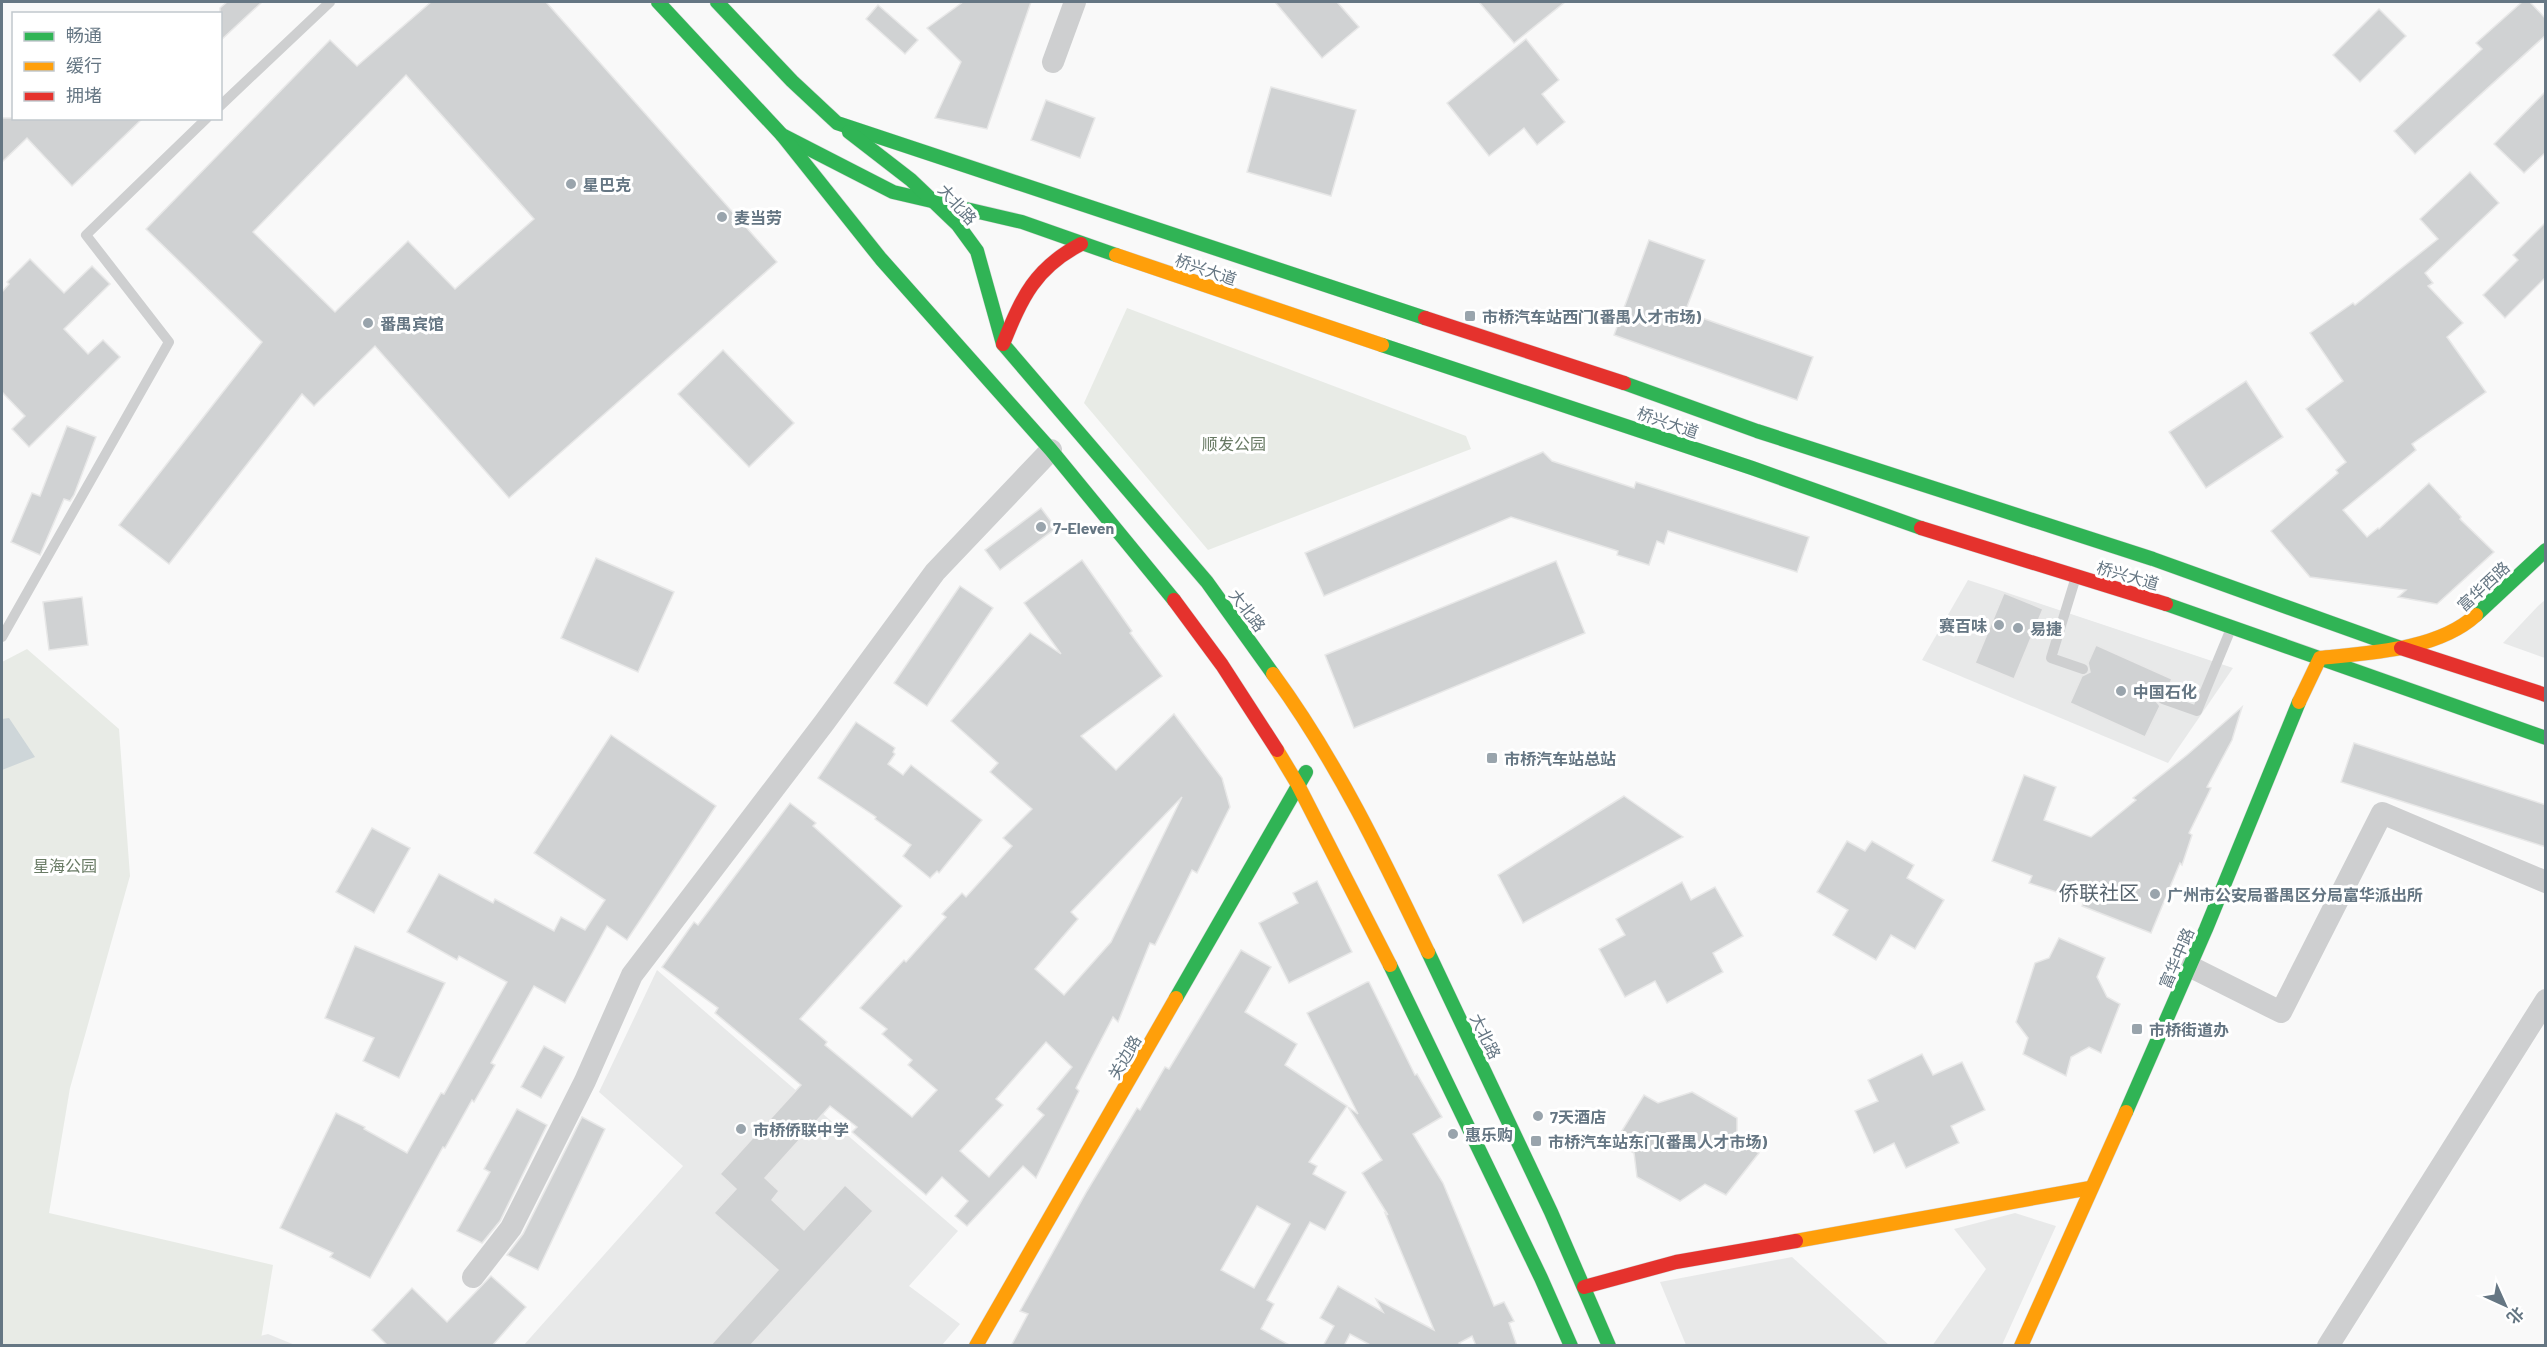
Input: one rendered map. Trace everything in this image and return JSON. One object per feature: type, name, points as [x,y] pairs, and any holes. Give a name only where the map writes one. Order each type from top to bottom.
[{"type":"main road","points":[[658,2],[782,135],[881,259],[1051,450],[1157,577],[1222,665],[1298,785],[1375,933],[1541,1278],[1570,1346]]},
{"type":"main road","name":"大北路","points":[[717,2],[792,81],[837,123],[889,162],[935,201],[958,225],[977,251],[1003,344],[1207,582],[1266,662],[1321,749],[1378,847],[1551,1212],[1609,1346]]},
{"type":"main road","name":"桥兴大道","points":[[837,123],[967,168],[1627,384],[1757,431],[2163,563],[2404,649],[2546,695]]},
{"type":"main road","name":"桥兴大道","points":[[782,135],[893,192],[1022,222],[1081,244],[1752,468],[1914,526],[2173,606],[2546,738]]},
{"type":"main road","points":[[1003,344],[1021,297],[1032,280],[1056,257],[1081,244]]},
{"type":"main road","name":"富华西路","points":[[2404,649],[2465,625],[2546,550]]},
{"type":"main road","points":[[2320,658],[2404,649]]},
{"type":"main road","name":"富华中路","points":[[2021,1346],[2191,967],[2296,704],[2320,658]]},
{"type":"main road","name":"关边路","points":[[976,1346],[1298,785],[1321,749]]},
{"type":"main road","points":[[1584,1287],[1676,1262],[2090,1188]]},
{"type":"street","points":[[1053,62],[1075,2]]},
{"type":"street","points":[[473,1277],[512,1228],[585,1081],[632,975],[824,723],[935,572],[1051,450]]},
{"type":"street","points":[[2191,967],[2281,1012],[2382,813],[2546,882]]},
{"type":"street","points":[[2328,1346],[2546,1000]]},
{"type":"lane","points":[[222,104],[330,2]]},
{"type":"lane","points":[[2,637],[169,342],[86,235],[205,120]]},
{"type":"lane","points":[[2076,577],[2051,657],[2083,669]]},
{"type":"lane","points":[[2163,699],[2197,711],[2232,627]]},
{"type":"shaded area","points":[[1968,580],[2233,668],[2168,763],[1922,660]]},
{"type":"shaded area","points":[[2545,600],[2545,658],[2503,643],[2538,606]]},
{"type":"shaded area","points":[[9,718],[35,757],[2,770],[2,719]]},
{"type":"shaded area","name":"市桥侨联中学","points":[[657,970],[958,1231],[909,1286],[960,1324],[942,1345],[523,1346],[683,1166],[599,1092]]},
{"type":"shaded area","points":[[2015,1213],[2056,1226],[2002,1345],[1932,1346],[1986,1269],[1954,1229]]},
{"type":"shaded area","points":[[1792,1257],[1889,1345],[1686,1345],[1660,1282]]},
{"type":"shaded area","points":[[268,1334],[295,1345],[219,1346]]},
{"type":"green space","name":"顺发公园","points":[[1127,308],[1466,436],[1471,449],[1208,550],[1084,403]]},
{"type":"green space","name":"星海公园","points":[[27,649],[119,729],[130,876],[70,1088],[49,1213],[273,1265],[261,1339],[217,1346],[2,1346],[2,662]]},
{"type":"building","points":[[227,2],[262,2],[222,39],[220,8]]},
{"type":"building","points":[[431,2],[546,2],[777,262],[509,498],[375,346],[314,406],[302,394],[169,564],[119,525],[262,342],[146,229],[330,40],[357,66]],"holes":[[[406,75],[534,219],[455,289],[408,241],[335,312],[253,232]]]},
{"type":"building","points":[[963,2],[1031,2],[987,129],[935,118],[961,62],[927,28]]},
{"type":"building","points":[[1275,2],[1337,2],[1359,27],[1322,58]]},
{"type":"building","points":[[1479,2],[1565,2],[1514,43]]},
{"type":"building","points":[[2522,2],[2530,2],[2546,19],[2546,35],[2415,154],[2394,131],[2482,49],[2476,43]]},
{"type":"building","points":[[878,5],[918,40],[905,54],[866,19]]},
{"type":"building","points":[[2379,9],[2406,36],[2360,82],[2333,55]]},
{"type":"building","points":[[1526,39],[1559,80],[1542,94],[1565,122],[1537,145],[1524,128],[1489,156],[1447,103]]},
{"type":"building","points":[[1271,87],[1356,110],[1331,196],[1247,172]]},
{"type":"building","points":[[2546,91],[2546,152],[2524,173],[2494,144]]},
{"type":"building","points":[[1046,100],[1095,118],[1080,158],[1031,140]]},
{"type":"building","points":[[2,118],[12,118],[12,120],[141,120],[72,186],[27,138],[2,162]]},
{"type":"building","points":[[2470,172],[2499,203],[2425,273],[2433,283],[2428,286],[2463,323],[2447,337],[2486,392],[2412,444],[2416,450],[2343,510],[2367,537],[2379,529],[2429,483],[2461,517],[2460,519],[2494,552],[2437,604],[2398,597],[2406,590],[2310,577],[2271,531],[2338,473],[2336,470],[2346,462],[2306,409],[2343,381],[2310,333],[2353,303],[2355,305],[2438,239],[2420,219]]},
{"type":"building","points":[[2546,222],[2546,277],[2505,318],[2483,295],[2518,260],[2513,255]]},
{"type":"building","points":[[1649,240],[1705,260],[1685,312],[1813,357],[1797,400],[1614,335]]},
{"type":"building","points":[[30,259],[64,293],[92,266],[110,284],[64,329],[88,354],[103,340],[120,357],[29,447],[12,429],[25,416],[2,392],[2,292],[9,284],[7,282]]},
{"type":"building","points":[[723,350],[794,423],[749,467],[678,394]]},
{"type":"building","points":[[2246,381],[2283,437],[2206,488],[2169,432]]},
{"type":"building","points":[[67,426],[96,437],[74,495],[70,501],[64,499],[40,555],[11,542],[32,493],[40,496]]},
{"type":"building","points":[[1543,452],[1552,461],[1634,488],[1636,482],[1809,537],[1797,572],[1668,531],[1664,544],[1657,541],[1649,565],[1617,555],[1618,551],[1511,517],[1324,596],[1305,553]]},
{"type":"building","points":[[1041,508],[1056,528],[1000,570],[985,550]]},
{"type":"building","points":[[596,558],[674,592],[638,672],[561,638]]},
{"type":"building","points":[[1082,560],[1132,631],[1130,633],[1162,676],[1081,736],[1116,770],[1174,714],[1222,778],[1230,807],[1197,873],[1192,870],[1155,945],[1150,943],[1118,1022],[1113,1017],[1076,1088],[1079,1091],[1036,1178],[1023,1166],[967,1226],[955,1216],[968,1201],[942,1177],[926,1195],[852,1132],[857,1127],[830,1106],[765,1178],[779,1191],[772,1200],[804,1230],[845,1185],[873,1211],[750,1346],[710,1346],[778,1270],[714,1213],[736,1189],[720,1174],[801,1085],[715,1013],[718,1008],[662,967],[694,922],[698,925],[790,803],[816,823],[813,826],[902,906],[800,1019],[827,1042],[825,1045],[912,1117],[937,1090],[908,1065],[912,1060],[882,1034],[887,1029],[860,1008],[904,960],[906,962],[946,917],[942,914],[962,893],[966,897],[1012,846],[1003,838],[1032,809],[990,772],[998,763],[951,721],[1030,633],[1061,654],[1024,603]],"holes":[[[1182,797],[1111,942],[1064,995],[1035,969],[1078,919],[1071,912]],[[1046,1042],[1072,1067],[1037,1109],[1044,1115],[989,1177],[960,1151],[1003,1105],[996,1099]]]},
{"type":"building","points":[[1556,561],[1585,633],[1354,728],[1325,655]]},
{"type":"building","points":[[960,586],[993,608],[927,706],[894,683]]},
{"type":"building","points":[[2004,593],[2043,609],[2014,679],[1975,663]]},
{"type":"building","points":[[82,597],[88,645],[49,650],[43,602]]},
{"type":"building","name":"中国石化","points":[[2096,645],[2172,679],[2166,692],[2161,692],[2156,696],[2156,701],[2160,706],[2145,737],[2070,703],[2082,676],[2090,672],[2088,663]]},
{"type":"building","points":[[2242,707],[2232,740],[2207,787],[2211,788],[2189,833],[2192,835],[2182,865],[2180,863],[2151,933],[2082,906],[2084,901],[2029,883],[2032,876],[1992,861],[2024,775],[2056,787],[2044,820],[2091,837],[2136,800],[2133,798]]},
{"type":"building","points":[[856,722],[895,748],[893,752],[895,754],[888,764],[903,775],[911,765],[982,820],[939,873],[937,871],[930,878],[903,856],[911,845],[875,819],[876,817],[818,778]]},
{"type":"building","points":[[611,735],[716,806],[627,940],[607,926],[565,1003],[534,986],[491,1063],[495,1065],[445,1148],[443,1147],[370,1278],[330,1257],[333,1253],[280,1228],[336,1113],[365,1127],[364,1129],[407,1153],[441,1093],[444,1094],[507,982],[459,956],[457,960],[407,932],[439,874],[493,903],[495,899],[554,931],[561,917],[585,930],[605,900],[534,853]]},
{"type":"building","points":[[2354,743],[2546,805],[2546,847],[2341,782]]},
{"type":"building","points":[[1624,796],[1683,837],[1523,923],[1498,875]]},
{"type":"building","points":[[372,828],[410,848],[374,913],[336,892]]},
{"type":"building","points":[[1847,841],[1865,851],[1872,841],[1914,865],[1907,878],[1944,900],[1915,949],[1891,935],[1876,960],[1833,935],[1848,910],[1817,892]]},
{"type":"building","points":[[1317,881],[1352,952],[1289,983],[1259,923],[1298,903],[1293,893]]},
{"type":"building","points":[[1682,882],[1691,900],[1715,887],[1743,936],[1713,953],[1723,972],[1667,1003],[1655,981],[1625,997],[1599,949],[1625,935],[1616,919]]},
{"type":"building","points":[[2059,938],[2105,958],[2097,977],[2107,997],[2120,1004],[2101,1053],[2089,1047],[2071,1057],[2066,1076],[2023,1054],[2028,1038],[2016,1022],[2035,963],[2049,958]]},
{"type":"building","points":[[355,946],[445,983],[399,1078],[363,1061],[374,1038],[325,1018]]},
{"type":"building","points":[[1241,950],[1271,967],[1245,1012],[1297,1044],[1285,1065],[1347,1106],[1309,1162],[1317,1166],[1313,1174],[1346,1192],[1325,1230],[1310,1222],[1267,1300],[1274,1304],[1261,1329],[1291,1346],[1011,1346],[1028,1314],[1020,1311],[1087,1191],[1137,1108],[1140,1110],[1165,1067],[1169,1069]],"holes":[[[1257,1206],[1290,1224],[1254,1288],[1221,1270]]]},
{"type":"building","points":[[1367,982],[1415,1075],[1417,1074],[1442,1117],[1413,1134],[1443,1183],[1494,1306],[1504,1302],[1514,1321],[1509,1323],[1517,1346],[1476,1346],[1472,1336],[1459,1343],[1463,1346],[1372,1346],[1350,1334],[1344,1346],[1323,1346],[1334,1326],[1320,1318],[1338,1286],[1383,1312],[1376,1299],[1434,1330],[1385,1213],[1388,1215],[1362,1173],[1382,1160],[1348,1107],[1358,1114],[1307,1013]]},
{"type":"building","points":[[544,1046],[564,1057],[541,1098],[521,1087]]},
{"type":"building","points":[[1922,1054],[1933,1075],[1962,1062],[1985,1110],[1951,1126],[1959,1143],[1906,1168],[1894,1143],[1874,1153],[1855,1111],[1878,1101],[1868,1080]]},
{"type":"building","points":[[1692,1092],[1737,1118],[1737,1140],[1759,1153],[1726,1195],[1705,1184],[1680,1201],[1637,1177],[1634,1153],[1615,1142],[1644,1095],[1658,1103]]},
{"type":"building","points":[[517,1109],[547,1125],[500,1221],[482,1243],[457,1231],[490,1172],[484,1169]]},
{"type":"building","points":[[582,1117],[605,1129],[538,1270],[507,1255],[523,1234]]},
{"type":"building","points":[[491,1276],[526,1307],[492,1346],[388,1346],[372,1330],[412,1288],[447,1322]]},
{"type":"traffic: fast","points":[[658,2],[782,135],[893,192],[1022,222],[1116,255]]},
{"type":"traffic: fast","points":[[717,2],[792,81],[837,123],[1425,318]]},
{"type":"traffic: fast","points":[[849,132],[911,180],[958,225],[977,251],[1003,344],[1207,582],[1273,674]]},
{"type":"traffic: fast","points":[[782,135],[881,259],[1051,450],[1174,600]]},
{"type":"traffic: fast","points":[[1382,345],[1752,468],[1921,528]]},
{"type":"traffic: fast","points":[[1624,383],[1757,431],[2153,559],[2401,648]]},
{"type":"traffic: fast","points":[[2476,615],[2546,550]]},
{"type":"traffic: fast","points":[[2166,604],[2546,738]]},
{"type":"traffic: fast","points":[[2126,1112],[2206,929],[2299,702]]},
{"type":"traffic: fast","points":[[1176,998],[1306,772]]},
{"type":"traffic: fast","points":[[1428,952],[1551,1212],[1609,1346]]},
{"type":"traffic: fast","points":[[1390,965],[1541,1278],[1571,1346]]},
{"type":"traffic: slow","points":[[1116,255],[1382,345]]},
{"type":"traffic: slow","points":[[2299,702],[2320,658],[2402,648],[2423,643],[2460,627],[2476,615]]},
{"type":"traffic: slow","points":[[1273,674],[1338,774],[1428,952]]},
{"type":"traffic: slow","points":[[1277,750],[1298,785],[1390,965]]},
{"type":"traffic: slow","points":[[976,1346],[1176,998]]},
{"type":"traffic: slow","points":[[2021,1346],[2126,1112]]},
{"type":"traffic: slow","points":[[1796,1241],[2090,1188]]},
{"type":"traffic: jam","points":[[1003,344],[1032,285],[1052,263],[1081,244]]},
{"type":"traffic: jam","points":[[1425,318],[1624,383]]},
{"type":"traffic: jam","points":[[1921,528],[2166,604]]},
{"type":"traffic: jam","points":[[1174,600],[1222,665],[1277,750]]},
{"type":"traffic: jam","points":[[2401,648],[2546,695]]},
{"type":"traffic: jam","points":[[1584,1287],[1676,1262],[1796,1241]]},
{"type":"place","name":"星巴克","points":[[571,184]]},
{"type":"place","name":"麦当劳","points":[[722,217]]},
{"type":"place","name":"市桥汽车站西门(番禺人才市场)","points":[[1470,316]]},
{"type":"place","name":"番禺宾馆","points":[[368,323]]},
{"type":"place","name":"7-Eleven","points":[[1041,527]]},
{"type":"place","name":"赛百味","points":[[1999,625]]},
{"type":"place","name":"易捷","points":[[2018,628]]},
{"type":"place","name":"中国石化","points":[[2121,691]]},
{"type":"place","name":"市桥汽车站总站","points":[[1492,758]]},
{"type":"place","name":"广州市公安局番禺区分局富华派出所","points":[[2155,894]]},
{"type":"place","name":"市桥街道办","points":[[2137,1029]]},
{"type":"place","name":"7天酒店","points":[[1538,1116]]},
{"type":"place","name":"市桥侨联中学","points":[[741,1129]]},
{"type":"place","name":"惠乐购","points":[[1453,1134]]},
{"type":"place","name":"市桥汽车站东门(番禺人才市场)","points":[[1536,1141]]},
{"type":"district","name":"侨联社区","points":[[2099,892]]}]
